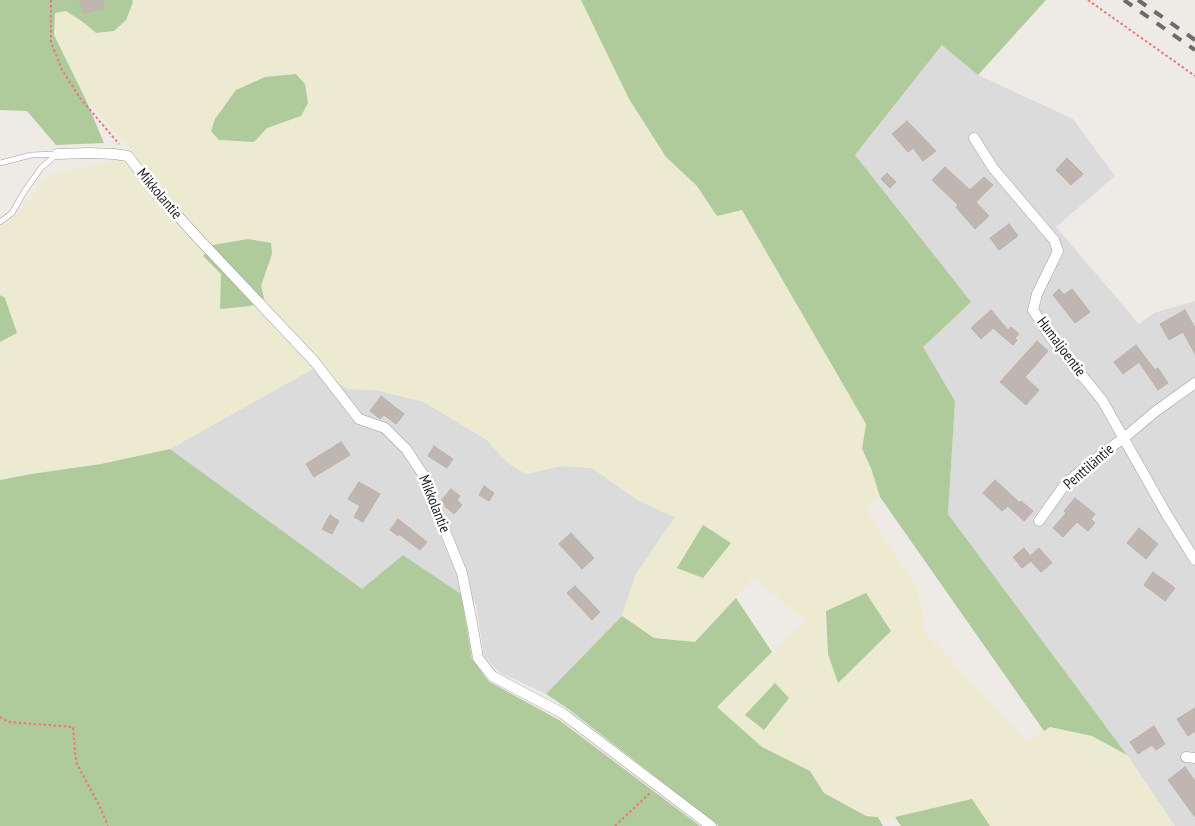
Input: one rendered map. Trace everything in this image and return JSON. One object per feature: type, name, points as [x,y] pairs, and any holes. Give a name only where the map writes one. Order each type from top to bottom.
[{"type":"street","name":"Humaljoentie","points":[[974,138],[993,168],[1054,240],[1058,252],[1037,294],[1034,310],[1052,338],[1102,400],[1167,515],[1195,560]]},
{"type":"street","name":"Mikkolantie","points":[[57,154],[89,153],[128,156],[150,185],[197,237],[314,361],[359,418],[385,428],[406,449],[426,479],[433,507],[462,573],[478,658],[492,676],[562,713],[710,826]]},
{"type":"street","name":"Penttiläntie","points":[[1039,522],[1066,484],[1156,411],[1195,383]]},
{"type":"lane","points":[[0,163],[31,154],[57,154]]},
{"type":"lane","points":[[0,222],[12,213],[41,168],[57,154]]},
{"type":"path","points":[[51,0],[51,42],[62,70],[80,98],[128,156]]},
{"type":"path","points":[[1088,0],[1195,76]]},
{"type":"path","points":[[0,717],[10,722],[73,727],[76,762],[108,826]]},
{"type":"path","points":[[615,826],[658,786]]},
{"type":"shaded area","points":[[943,44],[978,75],[1073,119],[1115,176],[1056,227],[1139,324],[1154,313],[1195,301],[1195,826],[1175,826],[1127,755],[948,514],[955,401],[922,347],[855,155]]},
{"type":"shaded area","points":[[313,368],[348,389],[376,390],[424,402],[487,440],[508,463],[526,474],[561,466],[592,468],[639,501],[675,517],[636,574],[622,616],[546,694],[499,672],[484,656],[476,604],[403,555],[362,590],[170,449]]},
{"type":"green space","points":[[0,0],[132,0],[133,2],[126,20],[114,31],[96,33],[66,11],[55,13],[54,35],[86,100],[104,143],[56,145],[27,111],[0,110]]},
{"type":"green space","points":[[132,0],[581,0],[629,99],[666,157],[697,186],[717,215],[742,210],[866,424],[862,449],[871,468],[880,497],[866,509],[918,590],[925,632],[1027,742],[1050,727],[1092,736],[1127,755],[1174,826],[990,826],[972,799],[887,819],[866,816],[824,793],[810,771],[762,747],[716,707],[805,621],[754,578],[695,642],[654,638],[622,616],[636,574],[675,517],[639,501],[592,468],[561,466],[526,474],[508,463],[487,440],[424,402],[376,390],[348,389],[313,369],[170,449],[101,464],[0,480],[0,342],[17,333],[5,298],[0,295],[0,227],[10,222],[47,176],[136,155],[86,100],[54,35],[55,13],[66,11],[97,33],[114,31],[126,20],[133,2]]},
{"type":"green space","points":[[581,0],[1046,0],[978,75],[942,45],[855,155],[971,302],[923,347],[955,401],[948,514],[1127,755],[1092,736],[1050,727],[1044,731],[880,497],[871,468],[862,449],[866,424],[742,210],[717,216],[697,186],[666,157],[629,99]]},
{"type":"green space","points":[[296,74],[305,84],[308,103],[301,116],[267,128],[254,142],[219,140],[211,131],[215,119],[236,90],[265,77]]},
{"type":"green space","points":[[248,239],[271,243],[272,254],[261,286],[264,298],[251,306],[220,309],[221,274],[203,256],[213,245]]},
{"type":"green space","points":[[0,295],[5,298],[17,333],[0,342]]},
{"type":"green space","points":[[170,449],[362,589],[403,555],[461,594],[472,659],[488,681],[559,720],[700,826],[0,826],[0,480],[101,464]]},
{"type":"green space","points":[[703,525],[731,543],[703,578],[677,568]]},
{"type":"green space","points":[[866,593],[891,631],[838,683],[828,654],[826,611]]},
{"type":"green space","points":[[736,598],[772,652],[717,707],[762,747],[810,771],[824,793],[866,816],[878,817],[883,826],[719,826],[567,708],[546,694],[622,616],[654,638],[695,642]]},
{"type":"green space","points":[[775,683],[789,698],[764,730],[745,715]]},
{"type":"green space","points":[[972,799],[990,826],[901,826],[895,817]]},
{"type":"building","points":[[80,0],[103,0],[104,8],[83,13]]},
{"type":"building","points":[[907,121],[936,151],[923,161],[913,148],[908,152],[892,134]]},
{"type":"building","points":[[1067,158],[1083,174],[1071,185],[1056,170]]},
{"type":"building","points":[[945,167],[970,190],[984,177],[993,185],[976,202],[989,216],[975,229],[956,207],[958,205],[932,180]]},
{"type":"building","points":[[887,173],[896,182],[890,188],[881,179]]},
{"type":"building","points":[[1009,224],[1018,236],[999,250],[990,238]]},
{"type":"building","points":[[1059,289],[1064,295],[1072,289],[1090,312],[1075,323],[1053,295]]},
{"type":"building","points":[[991,310],[1008,330],[1011,327],[1019,334],[1015,338],[1017,340],[1013,345],[993,328],[981,339],[971,328]]},
{"type":"building","points":[[1185,310],[1195,328],[1195,354],[1183,332],[1169,340],[1160,324]]},
{"type":"building","points":[[1037,341],[1048,351],[1025,377],[1039,390],[1026,405],[1000,382]]},
{"type":"building","points":[[1136,345],[1155,370],[1158,368],[1168,383],[1158,390],[1139,362],[1123,374],[1114,362]]},
{"type":"building","points":[[381,396],[404,414],[396,424],[384,415],[380,419],[370,411]]},
{"type":"building","points":[[341,442],[350,455],[314,477],[306,464]]},
{"type":"building","points":[[434,446],[453,459],[447,468],[428,456]]},
{"type":"building","points":[[995,480],[1020,503],[1021,501],[1033,511],[1024,521],[1008,506],[1002,511],[983,493]]},
{"type":"building","points":[[359,482],[380,494],[363,522],[354,517],[360,506],[348,499]]},
{"type":"building","points":[[484,486],[494,493],[489,501],[479,495]]},
{"type":"building","points":[[451,489],[460,496],[457,500],[462,505],[454,514],[440,502]]},
{"type":"building","points":[[1075,498],[1095,514],[1091,519],[1095,523],[1088,531],[1077,522],[1063,537],[1053,528],[1066,513],[1064,511]]},
{"type":"building","points":[[330,515],[339,521],[332,534],[322,529]]},
{"type":"building","points":[[398,519],[427,542],[420,550],[399,534],[398,536],[390,530]]},
{"type":"building","points":[[1139,528],[1158,544],[1146,559],[1127,543]]},
{"type":"building","points":[[571,533],[594,558],[582,569],[559,544]]},
{"type":"building","points":[[1024,548],[1030,556],[1039,548],[1052,563],[1041,572],[1031,561],[1022,568],[1013,557]]},
{"type":"building","points":[[1153,572],[1175,588],[1165,601],[1144,585]]},
{"type":"building","points":[[575,586],[600,612],[592,620],[567,593]]},
{"type":"building","points":[[1195,708],[1195,731],[1188,736],[1177,719]]},
{"type":"building","points":[[1154,726],[1165,744],[1156,750],[1152,745],[1138,754],[1130,742]]},
{"type":"building","points":[[1185,767],[1195,781],[1195,817],[1168,780]]},
{"type":"railway","points":[[1124,0],[1195,50]]},
{"type":"railway","points":[[1138,0],[1195,40]]}]
